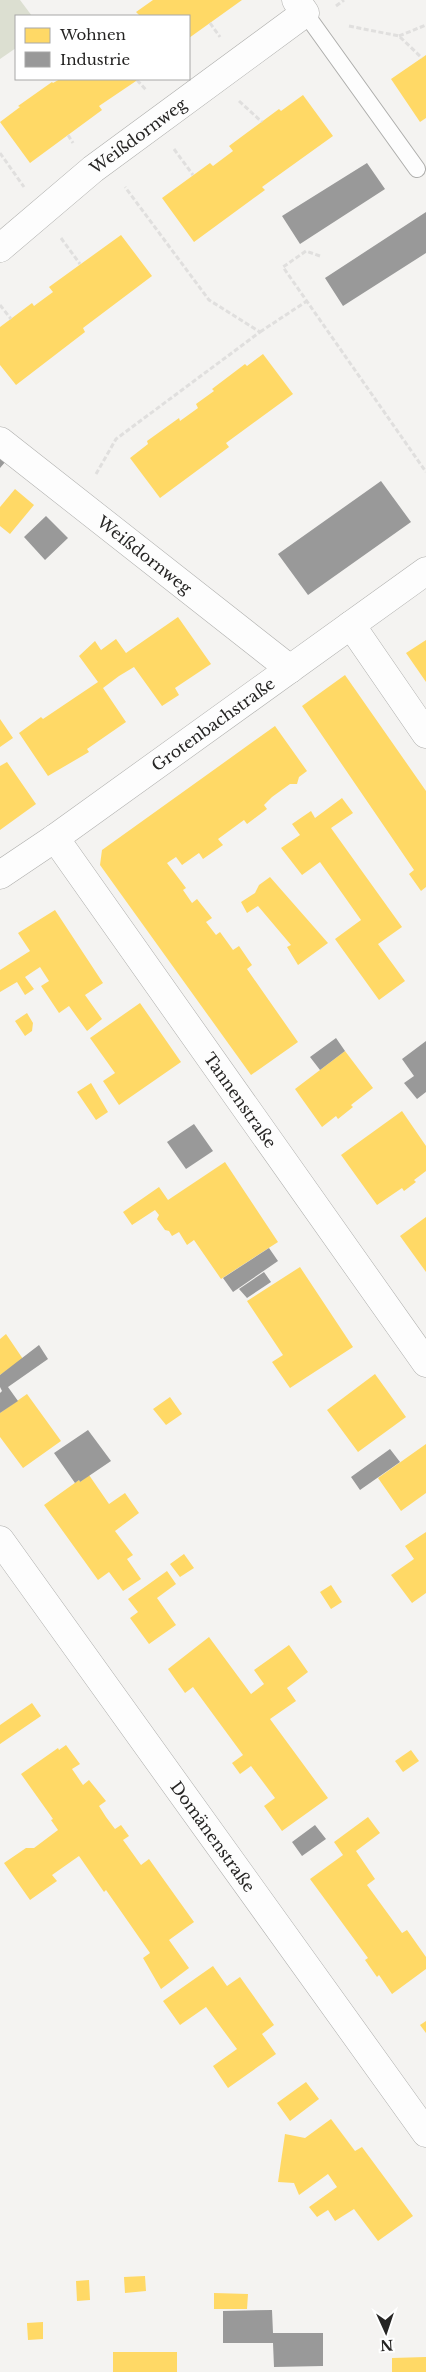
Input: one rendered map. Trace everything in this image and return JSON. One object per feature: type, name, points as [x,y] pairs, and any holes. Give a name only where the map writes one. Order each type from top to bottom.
[{"type":"street","name":"Weißdornweg","points":[[0,248],[105,160],[300,6]]},
{"type":"street","name":"Weißdornweg","points":[[0,441],[290,669]]},
{"type":"street","name":"Grotenbachstraße","points":[[0,875],[55,838],[426,571]]},
{"type":"street","points":[[351,625],[426,734]]},
{"type":"street","name":"Tannenstraße","points":[[55,838],[426,1363]]},
{"type":"street","name":"Domänenstraße","points":[[0,1540],[426,2133]]},
{"type":"lane","points":[[300,6],[417,169]]},
{"type":"path","points":[[300,6],[342,24],[399,36],[422,58]]},
{"type":"path","points":[[399,36],[426,25]]},
{"type":"path","points":[[0,152],[42,212]]},
{"type":"path","points":[[105,160],[209,300],[260,332]]},
{"type":"path","points":[[320,256],[306,251],[283,267],[426,472]]},
{"type":"path","points":[[80,504],[116,440],[260,332],[307,301]]},
{"type":"path","points":[[0,305],[11,319]]},
{"type":"shaded area","points":[[0,0],[20,0],[31,15],[15,15],[15,49],[0,59]]},
{"type":"building: Wohnen","points":[[153,0],[242,0],[190,37],[190,15],[139,15],[136,12]]},
{"type":"building: Wohnen","points":[[426,55],[426,118],[420,122],[391,79]]},
{"type":"building: Wohnen","points":[[58,80],[138,80],[99,106],[102,110],[30,163],[0,122],[20,107],[18,106]]},
{"type":"building: Wohnen","points":[[303,95],[333,136],[262,187],[265,190],[194,242],[162,198],[210,163],[213,166],[233,151],[229,146],[279,109],[281,111]]},
{"type":"building: Wohnen","points":[[121,235],[152,276],[83,328],[85,332],[16,385],[0,365],[0,327],[32,303],[34,306],[53,292],[49,287]]},
{"type":"building: Wohnen","points":[[263,354],[293,394],[226,443],[229,447],[160,498],[130,458],[148,444],[147,441],[179,418],[180,421],[198,408],[196,404],[214,391],[212,389],[245,364],[247,366]]},
{"type":"building: Wohnen","points":[[15,489],[34,505],[10,534],[0,526],[0,507]]},
{"type":"building: Wohnen","points":[[178,617],[211,664],[175,688],[179,695],[162,706],[134,667],[119,676],[103,688],[126,722],[87,749],[89,752],[48,776],[19,733],[41,717],[43,719],[98,682],[79,656],[95,641],[101,650],[116,639],[126,653]]},
{"type":"building: Wohnen","points":[[426,640],[426,682],[406,653]]},
{"type":"building: Wohnen","points":[[345,675],[426,791],[426,887],[421,891],[409,874],[414,870],[302,706]]},
{"type":"building: Wohnen","points":[[0,719],[13,738],[0,747]]},
{"type":"building: Wohnen","points":[[275,726],[307,771],[299,777],[297,784],[290,784],[272,797],[264,805],[267,809],[247,824],[244,820],[218,839],[223,845],[203,859],[199,853],[182,865],[176,857],[167,863],[186,888],[183,890],[192,903],[197,899],[212,918],[206,922],[216,935],[220,932],[233,950],[239,946],[252,965],[247,969],[298,1042],[251,1075],[100,865],[102,850]]},
{"type":"building: Wohnen","points":[[7,762],[36,804],[0,830],[0,766]]},
{"type":"building: Wohnen","points":[[342,798],[353,813],[331,828],[402,927],[378,944],[405,981],[379,1000],[335,939],[361,920],[320,862],[302,875],[281,848],[300,835],[292,824],[311,811],[315,818]]},
{"type":"building: Wohnen","points":[[270,877],[328,943],[298,965],[287,947],[291,945],[258,906],[247,913],[241,902],[255,893],[259,885]]},
{"type":"building: Wohnen","points":[[55,910],[103,983],[85,995],[102,1019],[87,1031],[69,1006],[59,1013],[41,986],[49,981],[40,967],[25,977],[34,989],[25,995],[17,982],[0,992],[0,970],[30,951],[18,933]]},
{"type":"building: Wohnen","points":[[140,1003],[181,1062],[119,1105],[103,1081],[115,1073],[90,1038]]},
{"type":"building: Wohnen","points":[[27,1013],[33,1023],[32,1031],[25,1036],[15,1021]]},
{"type":"building: Wohnen","points":[[345,1051],[373,1088],[351,1105],[353,1107],[338,1119],[336,1116],[322,1127],[295,1089]]},
{"type":"building: Wohnen","points":[[91,1083],[108,1112],[96,1120],[77,1092]]},
{"type":"building: Wohnen","points":[[402,1111],[426,1146],[426,1171],[404,1191],[402,1188],[377,1205],[341,1155]]},
{"type":"building: Wohnen","points":[[225,1162],[278,1242],[221,1279],[194,1240],[187,1245],[179,1232],[172,1236],[157,1219],[159,1215],[155,1210],[132,1225],[123,1212],[159,1187],[168,1200]]},
{"type":"building: Wohnen","points":[[426,1217],[426,1272],[400,1236]]},
{"type":"building: Wohnen","points":[[300,1267],[353,1347],[290,1388],[272,1362],[283,1355],[247,1301]]},
{"type":"building: Wohnen","points":[[6,1334],[23,1359],[0,1375],[0,1339]]},
{"type":"building: Wohnen","points":[[375,1374],[406,1417],[358,1452],[327,1410]]},
{"type":"building: Wohnen","points":[[27,1394],[61,1441],[23,1468],[0,1437],[0,1413]]},
{"type":"building: Wohnen","points":[[170,1397],[182,1414],[166,1425],[153,1409]]},
{"type":"building: Wohnen","points":[[426,1444],[426,1493],[401,1511],[378,1478]]},
{"type":"building: Wohnen","points":[[89,1475],[109,1504],[125,1493],[139,1513],[115,1531],[133,1555],[127,1559],[141,1579],[123,1591],[109,1572],[98,1580],[44,1505]]},
{"type":"building: Wohnen","points":[[426,1532],[426,1593],[412,1603],[391,1575],[414,1559],[405,1546]]},
{"type":"building: Wohnen","points":[[184,1554],[194,1568],[180,1577],[170,1564]]},
{"type":"building: Wohnen","points":[[167,1571],[176,1584],[157,1598],[176,1625],[149,1644],[130,1618],[138,1612],[128,1599]]},
{"type":"building: Wohnen","points":[[331,1585],[342,1602],[331,1609],[320,1592]]},
{"type":"building: Wohnen","points":[[209,1637],[251,1694],[264,1684],[254,1670],[289,1645],[308,1672],[287,1688],[296,1701],[270,1719],[328,1798],[282,1831],[264,1806],[275,1798],[251,1766],[240,1774],[232,1763],[243,1755],[193,1687],[185,1693],[168,1669]]},
{"type":"building: Wohnen","points":[[32,1703],[41,1716],[0,1744],[0,1725]]},
{"type":"building: Wohnen","points":[[66,1745],[80,1764],[72,1769],[83,1785],[89,1780],[106,1801],[99,1806],[106,1817],[115,1829],[121,1825],[129,1836],[123,1840],[141,1865],[149,1859],[194,1922],[169,1940],[189,1968],[161,1989],[143,1958],[150,1953],[106,1890],[104,1892],[79,1856],[52,1875],[57,1881],[30,1900],[4,1863],[26,1848],[34,1848],[58,1830],[51,1820],[53,1819],[21,1774],[58,1748],[59,1750]]},
{"type":"building: Wohnen","points":[[411,1750],[419,1761],[403,1772],[395,1761]]},
{"type":"building: Wohnen","points":[[368,1817],[380,1833],[356,1851],[375,1879],[367,1885],[402,1933],[407,1930],[426,1957],[426,1969],[392,1994],[379,1975],[377,1977],[365,1960],[368,1958],[310,1879],[343,1855],[334,1842]]},
{"type":"building: Wohnen","points":[[213,1966],[227,1986],[240,1977],[274,2025],[262,2034],[276,2054],[228,2088],[213,2066],[237,2049],[206,2007],[180,2025],[163,2001]]},
{"type":"building: Wohnen","points":[[426,2021],[426,2033],[420,2025]]},
{"type":"building: Wohnen","points":[[306,2082],[319,2099],[290,2121],[277,2103]]},
{"type":"building: Wohnen","points":[[331,2119],[355,2151],[362,2147],[413,2216],[378,2241],[354,2209],[335,2221],[328,2210],[317,2217],[309,2207],[337,2187],[328,2174],[299,2195],[294,2183],[278,2182],[285,2134],[305,2138]]},
{"type":"building: Wohnen","points":[[145,2276],[146,2291],[125,2293],[124,2277]]},
{"type":"building: Wohnen","points":[[89,2280],[90,2300],[77,2301],[76,2281]]},
{"type":"building: Wohnen","points":[[214,2293],[248,2294],[247,2309],[214,2309]]},
{"type":"building: Wohnen","points":[[43,2322],[43,2339],[28,2340],[27,2323]]},
{"type":"building: Wohnen","points":[[113,2352],[177,2352],[177,2372],[113,2372]]},
{"type":"building: Wohnen","points":[[426,2357],[426,2372],[392,2372],[392,2358]]},
{"type":"building: Industrie","points":[[367,163],[385,189],[300,244],[282,216]]},
{"type":"building: Industrie","points":[[426,212],[426,253],[343,306],[325,278]]},
{"type":"building: Industrie","points":[[0,457],[6,461],[0,468]]},
{"type":"building: Industrie","points":[[381,481],[411,522],[308,595],[278,554]]},
{"type":"building: Industrie","points":[[46,516],[68,538],[45,560],[24,537]]},
{"type":"building: Industrie","points":[[336,1038],[345,1051],[320,1070],[310,1057]]},
{"type":"building: Industrie","points":[[426,1041],[426,1092],[417,1099],[404,1083],[414,1076],[402,1059]]},
{"type":"building: Industrie","points":[[194,1124],[213,1151],[186,1169],[167,1142]]},
{"type":"building: Industrie","points":[[269,1248],[278,1261],[233,1292],[223,1278]]},
{"type":"building: Industrie","points":[[264,1272],[271,1282],[247,1298],[239,1289]]},
{"type":"building: Industrie","points":[[39,1345],[48,1359],[8,1387],[18,1401],[0,1413],[0,1393],[2,1391],[0,1375]]},
{"type":"building: Industrie","points":[[88,1430],[111,1461],[80,1482],[79,1480],[75,1483],[54,1453]]},
{"type":"building: Industrie","points":[[390,1449],[400,1462],[360,1490],[351,1477]]},
{"type":"building: Industrie","points":[[315,1825],[326,1839],[302,1856],[292,1842]]},
{"type":"building: Industrie","points":[[272,2310],[273,2333],[323,2333],[323,2366],[274,2367],[273,2343],[223,2343],[223,2311]]}]
